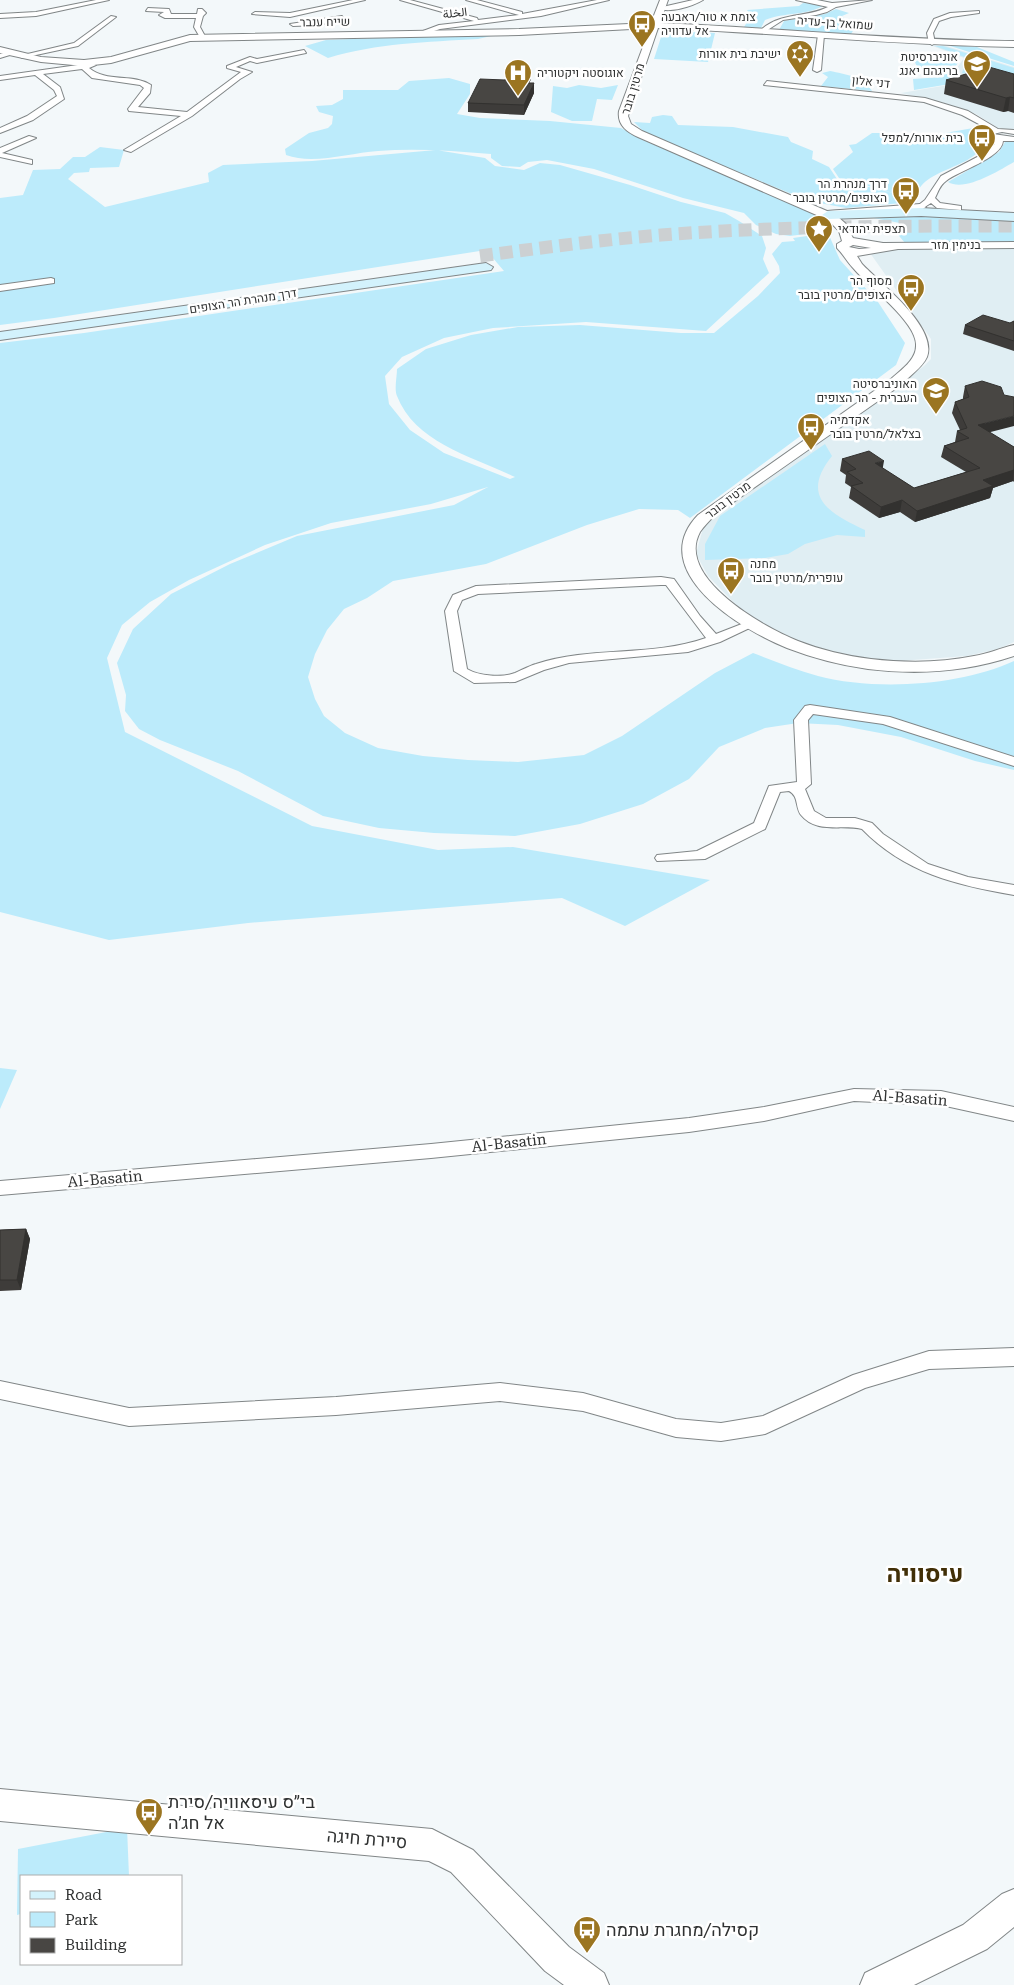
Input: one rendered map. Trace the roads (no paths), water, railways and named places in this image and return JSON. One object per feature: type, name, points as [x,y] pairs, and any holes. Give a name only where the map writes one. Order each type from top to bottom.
[{"type":"main road","points":[[920,207],[1014,212]]},
{"type":"main road","points":[[830,212],[921,212],[1014,217]]},
{"type":"main road","points":[[851,228],[852,223],[856,219],[874,213]]},
{"type":"main road","name":"דרך מנהרת הר הצופים","points":[[0,329],[483,262],[0,336]]},
{"type":"street","points":[[0,16],[36,14],[106,0]]},
{"type":"street","points":[[255,14],[290,15],[362,0]]},
{"type":"street","points":[[402,0],[485,21]]},
{"type":"street","points":[[469,0],[531,15]]},
{"type":"street","name":"الخلة","points":[[425,32],[439,27],[531,15],[606,0]]},
{"type":"street","points":[[655,26],[663,4],[677,7],[700,0]]},
{"type":"street","points":[[799,0],[833,5],[869,0]]},
{"type":"street","points":[[764,30],[776,20],[821,12],[832,8],[833,5]]},
{"type":"street","points":[[148,10],[167,10],[168,13],[162,15],[165,16],[200,12],[198,27],[203,38]]},
{"type":"street","points":[[932,42],[930,33],[936,20],[950,14],[977,12]]},
{"type":"street","points":[[290,15],[293,24],[292,36]]},
{"type":"street","points":[[22,56],[76,45],[112,17]]},
{"type":"street","points":[[293,24],[318,23],[342,18]]},
{"type":"street","name":"שייח ענבר","points":[[0,50],[22,56],[59,60],[101,61],[166,43],[203,38],[425,32],[518,32],[606,26],[655,26]]},
{"type":"street","name":"שמואל בן-עדיה","points":[[655,26],[764,30],[932,42],[1014,44]]},
{"type":"street","name":"מרטין בובר","points":[[655,26],[624,112],[623,118],[626,125],[642,135],[789,197],[830,212],[851,228],[866,247]]},
{"type":"street","points":[[817,70],[821,34]]},
{"type":"street","points":[[128,150],[189,114],[237,77],[248,72],[229,67],[250,59],[257,62],[304,52]]},
{"type":"street","points":[[0,56],[12,54]]},
{"type":"street","points":[[0,78],[83,66],[101,61]]},
{"type":"street","points":[[83,66],[100,77],[142,84],[148,87],[146,93],[132,109],[189,114]]},
{"type":"street","points":[[0,131],[30,118],[61,96],[57,89],[36,72]]},
{"type":"street","name":"דני אלון","points":[[767,83],[925,100],[965,112],[996,130]]},
{"type":"street","points":[[1014,132],[996,130],[988,135],[999,139],[1014,139]]},
{"type":"street","points":[[0,150],[32,138]]},
{"type":"street","points":[[830,212],[920,207],[928,204],[943,178],[986,157],[998,145],[999,139]]},
{"type":"street","points":[[0,155],[29,162]]},
{"type":"street","points":[[930,198],[937,205],[958,208]]},
{"type":"street","name":"מרטין בובר","points":[[830,212],[848,237],[848,246],[854,262],[912,321],[921,338],[922,353],[916,364],[896,382],[710,512],[695,527],[691,535],[688,548],[690,558],[698,575],[723,603],[752,624],[790,644],[811,651],[870,664],[911,666],[948,664],[980,659],[1014,650]]},
{"type":"street","name":"בנימין מזר","points":[[848,246],[1014,245]]},
{"type":"street","points":[[864,272],[859,261],[866,247]]},
{"type":"street","points":[[0,288],[52,281]]},
{"type":"street","points":[[715,639],[698,625],[681,594],[670,582],[661,581],[476,590],[457,598],[451,611],[461,671],[474,679],[515,678],[568,659],[688,648],[715,639],[752,624]]},
{"type":"street","points":[[798,788],[804,784],[801,720],[810,709],[885,720],[1014,762]]},
{"type":"street","points":[[662,858],[700,856],[760,826],[774,790],[785,786],[798,788],[802,792],[807,813],[814,819],[823,823],[855,823],[867,826],[923,867],[966,882],[1014,890]]},
{"type":"street","name":"Al-Basatin","points":[[0,1188],[431,1151],[689,1125],[764,1114],[854,1095],[941,1098],[1014,1114]]},
{"type":"street","points":[[0,1390],[129,1417],[336,1406],[500,1392],[583,1402],[676,1428],[721,1432],[765,1425],[860,1381],[929,1360],[1014,1357]]},
{"type":"street","name":"סיירת חיגה","points":[[0,1805],[432,1845],[462,1862],[558,1959],[592,1985]]},
{"type":"street","points":[[877,1985],[975,1937],[1014,1906]]},
{"type":"tunnel","points":[[480,256],[615,239],[705,232],[837,227],[1014,226]]},
{"type":"place","name":"צומת א טור/ראבעה אל עדוויה","points":[[642,48]]},
{"type":"place","name":"ישיבת בית אורות","points":[[800,78]]},
{"type":"place","name":"אוניברסיטת בריגהם יאנג","points":[[977,88]]},
{"type":"place","name":"אוגוסטה ויקטוריה","points":[[518,97]]},
{"type":"place","name":"בית אורות/למפל","points":[[982,162]]},
{"type":"place","name":"דרך מנהרת הר הצופים/מרטין בובר","points":[[906,215]]},
{"type":"place","name":"תצפית יהודאי","points":[[819,253]]},
{"type":"place","name":"מסוף הר הצופים/מרטין בובר","points":[[911,312]]},
{"type":"place","name":"האוניברסיטה העברית - הר הצופים","points":[[936,415]]},
{"type":"place","name":"אקדמיה בצלאל/מרטין בובר","points":[[811,451]]},
{"type":"place","name":"מחנה עופרית/מרטין בובר","points":[[731,595]]},
{"type":"place","name":"בי״ס עיסאוויה/סירת אל חג׳ה","points":[[149,1836]]},
{"type":"place","name":"קסילה/מחגרת עתמה","points":[[587,1954]]},
{"type":"district","name":"עיסוויה","points":[[925,1574]]}]
